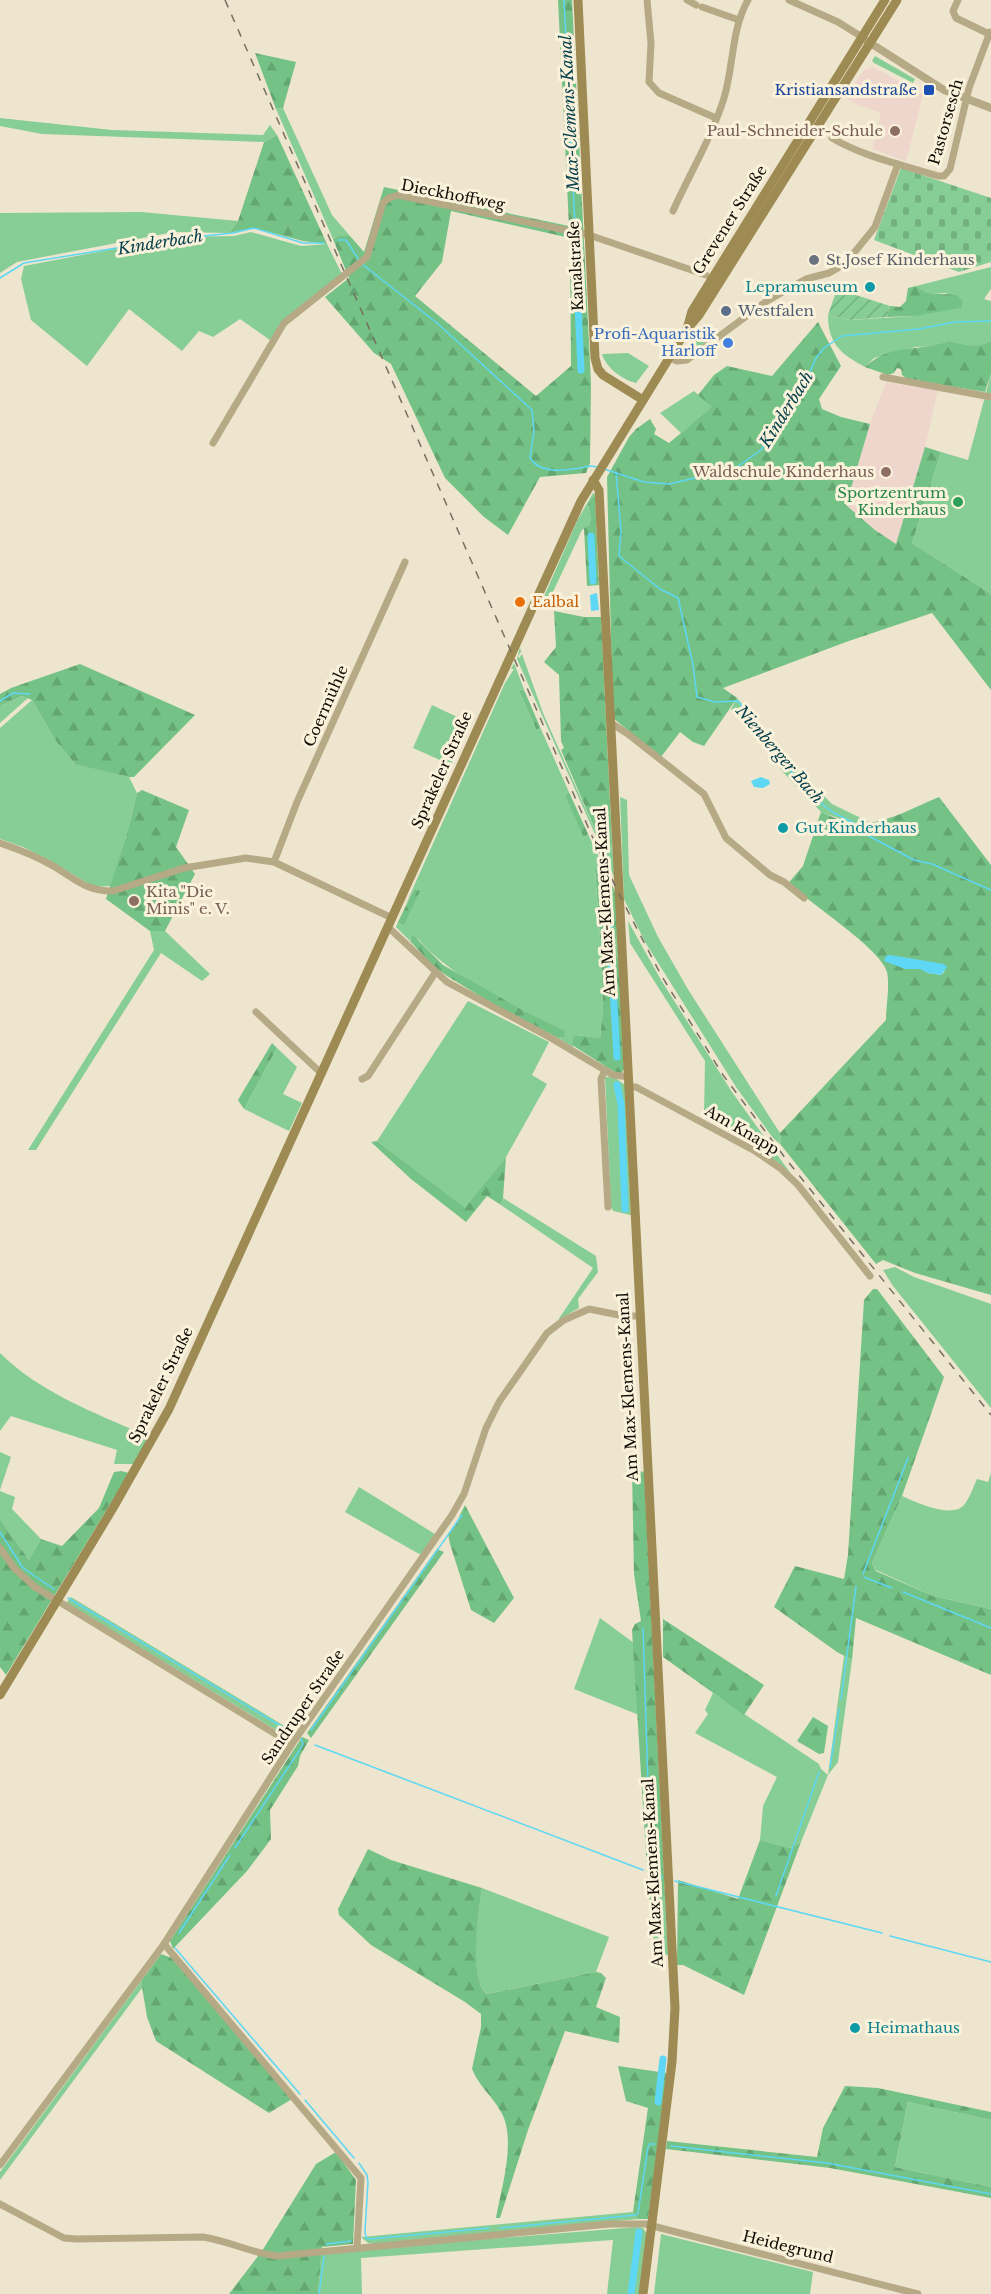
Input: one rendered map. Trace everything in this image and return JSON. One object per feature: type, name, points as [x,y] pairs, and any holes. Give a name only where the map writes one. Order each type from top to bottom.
[{"type":"main road","name":"Kanalstraße","points":[[578,0],[597,366],[606,377],[643,400]]},
{"type":"main road","name":"Grevener Straße","points":[[594,477],[687,329],[699,315],[827,109],[866,40],[885,0]]},
{"type":"main road","name":"Grevener Straße","points":[[687,329],[692,310],[866,40],[897,0]]},
{"type":"main road","name":"Am Max-Klemens-Kanal","points":[[594,477],[599,490],[675,2017],[672,2062],[644,2294]]},
{"type":"main road","name":"Sprakeler Straße","points":[[0,1695],[113,1508],[169,1409],[567,531],[594,477]]},
{"type":"street","points":[[647,0],[651,86],[659,93],[716,118]]},
{"type":"street","points":[[687,0],[739,20]]},
{"type":"street","points":[[673,211],[716,118],[728,83],[739,20],[748,0]]},
{"type":"street","points":[[789,0],[838,22],[926,80],[967,100],[991,108]]},
{"type":"street","points":[[958,0],[953,12],[956,18],[990,33]]},
{"type":"street","name":"Pastorsesch","points":[[832,138],[842,144],[898,164],[938,176],[947,174],[971,81],[990,33]]},
{"type":"street","points":[[669,357],[677,361],[687,360],[767,301],[806,279],[829,273],[845,264],[875,227],[898,164]]},
{"type":"street","name":"Dieckhoffweg","points":[[213,443],[284,323],[367,258],[383,203],[389,198],[398,195],[589,235],[706,275]]},
{"type":"street","points":[[883,377],[991,397]]},
{"type":"street","name":"Coermühle","points":[[274,862],[297,802],[405,562]]},
{"type":"street","points":[[610,723],[628,734],[704,794],[726,838],[770,875],[784,882],[804,898]]},
{"type":"street","points":[[0,843],[22,850],[93,890],[102,892],[113,891],[184,868],[246,858],[274,862],[390,922]]},
{"type":"street","name":"Am Knapp","points":[[390,922],[393,929],[435,973],[453,986],[551,1038],[780,1168],[798,1185],[870,1276]]},
{"type":"street","points":[[362,1079],[368,1076],[435,973]]},
{"type":"street","points":[[256,1012],[322,1074]]},
{"type":"street","points":[[605,1070],[601,1079],[608,1206]]},
{"type":"street","name":"Sandruper Straße","points":[[0,2165],[164,1944],[296,1739],[460,1502],[486,1428],[499,1402],[547,1333],[564,1320],[589,1309],[624,1316],[640,1316]]},
{"type":"street","points":[[0,1548],[14,1569],[25,1580],[57,1601],[296,1739]]},
{"type":"street","points":[[164,1944],[361,2178],[357,2248]]},
{"type":"street","name":"Heidegrund","points":[[0,2204],[64,2238],[76,2240],[203,2237],[217,2239],[260,2254],[277,2256],[610,2224],[652,2225],[918,2294]]},
{"type":"shaded area","name":"Paul-Schneider-Schule","points":[[873,67],[923,94],[906,161],[872,149],[881,113],[846,98],[864,70]]},
{"type":"shaded area","name":"Waldschule Kinderhaus","points":[[886,382],[938,390],[925,447],[896,544],[875,530],[846,505],[870,424]]},
{"type":"green space","points":[[558,0],[572,0],[591,383],[590,463],[586,473],[540,477],[508,535],[484,517],[445,478],[391,364],[374,353],[325,297],[349,278],[333,239],[338,236],[350,236],[364,252],[384,187],[569,226]],"holes":[[[451,211],[570,238],[571,366],[536,396],[415,296],[442,262]]]},
{"type":"green space","points":[[255,53],[296,62],[283,108],[276,109]]},
{"type":"green space","points":[[875,56],[915,79],[913,83],[874,63],[872,61]]},
{"type":"green space","points":[[283,108],[332,215],[350,236],[338,236],[333,239],[276,109]]},
{"type":"green space","points":[[0,118],[112,130],[263,135],[270,125],[277,135],[264,142],[42,134],[0,126]]},
{"type":"green space","points":[[277,135],[327,244],[303,241],[254,228],[229,233],[238,221],[264,142]]},
{"type":"green space","points":[[901,168],[991,198],[991,262],[959,272],[874,240]]},
{"type":"green space","points":[[141,212],[238,221],[229,233],[174,232],[17,262],[0,273],[0,213]]},
{"type":"green space","points":[[251,232],[301,246],[327,244],[342,274],[270,340],[240,319],[213,337],[199,331],[182,351],[129,309],[87,366],[31,320],[21,279],[24,266],[176,237],[234,236]]},
{"type":"green space","points":[[991,267],[991,289],[984,299],[991,301],[991,341],[983,346],[975,347],[949,341],[936,346],[916,347],[874,358],[865,367],[849,357],[833,341],[828,315],[850,320],[915,316],[947,293],[926,294],[916,286]]},
{"type":"green space","points":[[916,286],[926,293],[957,295],[963,301],[961,308],[915,316],[887,317],[890,306],[900,307],[906,301],[908,288]]},
{"type":"green space","points":[[837,289],[890,306],[887,317],[850,320],[828,315]]},
{"type":"green space","points":[[818,322],[841,366],[819,399],[822,409],[841,417],[870,424],[846,505],[875,530],[896,544],[925,447],[941,452],[912,543],[991,594],[991,690],[932,613],[723,688],[737,698],[704,746],[693,742],[680,732],[661,757],[613,718],[607,477],[629,437],[636,429],[650,419],[656,429],[654,434],[669,443],[712,407],[698,395],[714,375],[727,366],[772,376]]},
{"type":"green space","points":[[701,330],[707,341],[683,358]]},
{"type":"green space","points":[[949,341],[976,346],[991,341],[991,374],[985,392],[907,379],[902,375],[901,369],[897,368],[894,373],[888,375],[865,367],[885,354]]},
{"type":"green space","points":[[628,353],[649,366],[636,383],[616,373],[607,364],[602,354]]},
{"type":"green space","name":"Sportzentrum Kinderhaus","points":[[991,374],[991,594],[912,543],[941,452],[968,460]]},
{"type":"green space","points":[[694,391],[713,407],[681,433],[660,413]]},
{"type":"green space","points":[[593,493],[596,496],[592,497],[588,504],[591,519],[589,525],[582,530],[545,609],[539,608],[578,519]]},
{"type":"green space","points":[[595,496],[599,585],[587,586],[584,528],[589,525],[591,519],[588,504]]},
{"type":"green space","points":[[554,611],[584,617],[601,617],[612,843],[609,845],[600,841],[561,750],[564,748],[561,741],[559,675],[544,662],[556,647]]},
{"type":"green space","points":[[520,647],[521,652],[518,656],[519,658],[522,654],[543,713],[600,841],[607,845],[612,843],[615,879],[517,659]]},
{"type":"green space","points":[[514,663],[525,692],[521,689],[519,691],[536,729],[540,727],[569,792],[565,795],[586,836],[588,834],[605,870],[600,868],[595,871],[600,938],[617,935],[619,961],[614,951],[601,952],[603,1008],[600,1038],[576,1035],[572,1045],[574,1048],[558,1038],[564,1037],[564,1031],[486,992],[448,967],[418,939],[410,939],[410,941],[396,927],[398,922],[404,926],[419,892],[414,889],[405,906],[505,683],[514,669],[511,669]]},
{"type":"green space","points":[[80,664],[195,715],[134,777],[75,764],[55,740],[32,700],[22,696],[0,706],[0,694]]},
{"type":"green space","points":[[521,689],[525,692],[540,727],[538,729],[519,691]]},
{"type":"green space","points":[[22,696],[28,698],[0,723],[0,706]]},
{"type":"green space","points":[[737,698],[797,770],[832,804],[869,822],[852,823],[821,812],[783,772],[760,739],[731,709]]},
{"type":"green space","points":[[32,700],[55,740],[74,763],[129,777],[137,793],[111,886],[94,887],[23,847],[0,839],[0,728]]},
{"type":"green space","points":[[432,705],[470,723],[451,765],[413,748]]},
{"type":"green space","points":[[142,790],[189,810],[176,847],[195,874],[165,931],[150,931],[106,899],[137,793]]},
{"type":"green space","points":[[569,792],[588,834],[586,836],[583,836],[565,795]]},
{"type":"green space","points":[[620,797],[627,800],[629,875],[658,937],[689,991],[780,1133],[781,1145],[773,1138],[736,1087],[645,942],[624,899]]},
{"type":"green space","points":[[939,797],[991,865],[991,1295],[915,1273],[883,1260],[876,1264],[781,1145],[780,1133],[886,1020],[888,984],[887,972],[883,964],[865,944],[808,899],[802,898],[785,887],[803,866],[821,812],[853,823],[875,822]],"holes":[[[900,957],[924,961],[945,971],[941,975],[928,973]]]},
{"type":"green space","points":[[600,868],[605,870],[617,896],[617,935],[610,941],[600,938],[595,870]]},
{"type":"green space","points":[[414,889],[420,891],[404,926],[398,922]]},
{"type":"green space","points":[[628,921],[661,980],[732,1092],[791,1174],[760,1149],[704,1116],[705,1061],[630,943]]},
{"type":"green space","points":[[150,931],[165,931],[210,974],[202,981],[161,953],[36,1150],[28,1150],[154,950]]},
{"type":"green space","points":[[412,936],[443,965],[524,1011],[565,1031],[564,1037],[558,1038],[488,1001],[447,976],[432,965],[410,941]]},
{"type":"green space","points":[[604,949],[614,951],[619,961],[624,1069],[621,1074],[572,1045],[576,1035],[600,1038],[603,1008],[601,952]]},
{"type":"green space","points":[[468,1001],[549,1042],[532,1075],[547,1084],[506,1157],[465,1209],[377,1141]]},
{"type":"green space","points":[[272,1043],[277,1048],[244,1109],[238,1100]]},
{"type":"green space","points":[[277,1048],[297,1067],[283,1094],[302,1103],[289,1131],[244,1109]]},
{"type":"green space","points":[[605,1077],[614,1077],[625,1085],[631,1215],[613,1211],[611,1207]]},
{"type":"green space","points":[[377,1141],[465,1208],[506,1157],[501,1205],[487,1196],[466,1222],[411,1179],[371,1142]]},
{"type":"green space","points":[[503,1198],[596,1256],[598,1272],[578,1299],[579,1308],[558,1320],[593,1268],[501,1205]]},
{"type":"green space","points":[[895,1267],[914,1277],[991,1304],[991,1408],[893,1286],[883,1270]]},
{"type":"green space","points":[[873,1289],[877,1289],[944,1377],[902,1496],[872,1563],[876,1571],[933,1596],[991,1609],[991,1675],[856,1618],[852,1660],[837,1652],[774,1607],[795,1566],[844,1579],[848,1555],[864,1300]]},
{"type":"green space","points":[[0,1353],[15,1367],[50,1390],[87,1410],[145,1435],[147,1440],[135,1464],[114,1464],[117,1450],[11,1416],[0,1431]]},
{"type":"green space","points":[[0,1452],[11,1457],[0,1490]]},
{"type":"green space","points":[[632,1470],[644,1472],[665,1896],[649,1895],[647,1870],[632,1630],[635,1624],[641,1621],[634,1574]]},
{"type":"green space","points":[[114,1472],[129,1473],[6,1675],[0,1667],[0,1519],[29,1560],[41,1539],[62,1546],[99,1508]]},
{"type":"green space","points":[[991,1473],[991,1609],[933,1596],[876,1570],[872,1563],[902,1496],[933,1508],[958,1509],[970,1496],[977,1479],[988,1482]]},
{"type":"green space","points":[[359,1487],[435,1534],[421,1555],[345,1512]]},
{"type":"green space","points":[[0,1491],[15,1497],[12,1509],[41,1539],[29,1560],[0,1519]]},
{"type":"green space","points":[[465,1505],[514,1598],[494,1623],[471,1610],[450,1544],[448,1534]]},
{"type":"green space","points":[[437,1549],[444,1552],[311,1738],[307,1733]]},
{"type":"green space","points":[[71,1597],[296,1733],[291,1739],[66,1603]]},
{"type":"green space","points":[[600,1618],[634,1643],[639,1715],[574,1689]]},
{"type":"green space","points":[[663,1619],[764,1685],[744,1715],[663,1657]]},
{"type":"green space","points":[[844,1656],[852,1660],[838,1762],[828,1775]]},
{"type":"green space","points":[[713,1693],[819,1764],[828,1775],[801,1842],[790,1848],[760,1840],[763,1806],[777,1777],[695,1733],[708,1714],[705,1710]]},
{"type":"green space","points":[[813,1717],[828,1726],[824,1753],[819,1754],[797,1741]]},
{"type":"green space","points":[[302,1737],[309,1740],[300,1756],[298,1766],[270,1810],[271,1839],[247,1871],[173,1949],[170,1941]]},
{"type":"green space","points":[[760,1840],[790,1848],[801,1842],[744,1995],[683,1965],[677,1965],[678,1880],[738,1899]]},
{"type":"green space","points":[[368,1849],[391,1860],[482,1888],[476,1960],[481,1986],[487,1994],[596,1972],[606,1978],[596,2007],[620,2017],[619,2043],[565,2031],[528,2130],[500,2218],[496,2218],[506,2164],[508,2136],[501,2112],[472,2069],[481,2027],[481,2014],[371,1945],[339,1915],[338,1909]]},
{"type":"green space","points":[[482,1888],[609,1937],[596,1972],[487,1994],[477,1974],[476,1959]]},
{"type":"green space","points":[[649,1895],[665,1896],[668,1955],[652,1952],[654,1943]]},
{"type":"green space","points":[[161,1954],[172,1958],[292,2099],[269,2113],[156,2041],[147,2017],[141,1981]]},
{"type":"green space","points":[[141,1981],[142,1988],[0,2180],[0,2172]]},
{"type":"green space","points":[[618,2066],[667,2073],[648,2219],[638,2219],[633,2212],[648,2108],[626,2101]]},
{"type":"green space","points":[[845,2086],[878,2088],[991,2112],[991,2120],[908,2102],[895,2167],[991,2187],[991,2198],[830,2168],[666,2149],[667,2141],[817,2157],[823,2128]]},
{"type":"green space","points":[[908,2102],[991,2120],[991,2187],[895,2167]]},
{"type":"green space","points":[[336,2152],[356,2180],[353,2244],[322,2247],[318,2294],[229,2294],[262,2251],[316,2164]]},
{"type":"green space","points":[[633,2212],[638,2219],[374,2244],[368,2243],[361,2237]]},
{"type":"green space","points":[[643,2228],[647,2234],[639,2294],[607,2294],[613,2240],[361,2258],[362,2294],[318,2294],[321,2255],[327,2252]]},
{"type":"green space","points":[[661,2234],[813,2272],[810,2294],[654,2294]]},
{"type":"water","points":[[597,593],[599,610],[591,611],[590,595]]},
{"type":"water","points":[[761,777],[769,780],[770,784],[763,788],[754,787],[751,781]]},
{"type":"water","points":[[886,956],[944,964],[947,967],[941,975],[920,969],[905,969],[884,961]]},
{"type":"waterway","name":"Max-Clemens-Kanal","points":[[564,0],[575,226]]},
{"type":"waterway","name":"Kinderbach","points":[[0,278],[24,263],[254,228],[303,243],[324,243]]},
{"type":"waterway","name":"Max-Clemens-Kanal","points":[[575,238],[581,370]]},
{"type":"waterway","name":"Kinderbach","points":[[338,240],[346,240],[359,260]]},
{"type":"waterway","name":"Kinderbach","points":[[362,264],[437,323],[532,410],[534,431],[530,458],[535,464],[550,470],[597,467]]},
{"type":"waterway","name":"Kinderbach","points":[[604,469],[644,482],[669,484],[734,469],[761,450],[807,379],[816,358],[824,348],[842,336],[919,329],[955,322],[991,321]]},
{"type":"waterway","name":"Nienberger Bach","points":[[616,472],[621,531],[619,556],[660,589],[678,598],[693,665],[697,697],[715,702],[738,701],[814,798],[834,813],[854,823],[867,835],[914,860],[932,864],[991,890]]},
{"type":"waterway","points":[[591,536],[593,581]]},
{"type":"waterway","points":[[0,701],[13,693],[30,694]]},
{"type":"waterway","points":[[608,893],[610,937]]},
{"type":"waterway","points":[[611,954],[617,1057]]},
{"type":"waterway","points":[[617,1085],[621,1104],[625,1209]]},
{"type":"waterway","points":[[863,1574],[908,1458]]},
{"type":"waterway","points":[[311,1730],[462,1515]]},
{"type":"waterway","points":[[0,1532],[23,1568],[54,1589]]},
{"type":"waterway","points":[[864,1577],[892,1588]]},
{"type":"waterway","points":[[841,1699],[856,1587]]},
{"type":"waterway","points":[[903,1592],[991,1628]]},
{"type":"waterway","points":[[68,1598],[294,1734]]},
{"type":"waterway","points":[[643,1628],[649,1815]]},
{"type":"waterway","points":[[830,1767],[839,1709]]},
{"type":"waterway","points":[[235,1848],[299,1751],[303,1744],[301,1738]]},
{"type":"waterway","points":[[315,1745],[643,1870]]},
{"type":"waterway","points":[[776,1896],[819,1772]]},
{"type":"waterway","points":[[650,1824],[651,1873]]},
{"type":"waterway","points":[[179,1933],[230,1855]]},
{"type":"waterway","points":[[650,1873],[662,1877]]},
{"type":"waterway","points":[[675,1881],[882,1933]]},
{"type":"waterway","points":[[890,1936],[991,1962]]},
{"type":"waterway","points":[[175,1948],[300,2094]]},
{"type":"waterway","points":[[658,2102],[663,2059]]},
{"type":"waterway","points":[[305,2100],[354,2158]]},
{"type":"waterway","points":[[500,2228],[636,2215],[648,2147],[650,2144],[655,2144]]},
{"type":"waterway","points":[[671,2146],[827,2163],[991,2194]]},
{"type":"waterway","points":[[359,2163],[367,2175],[368,2182],[366,2238],[489,2228]]},
{"type":"waterway","points":[[631,2294],[639,2232]]},
{"type":"waterway","points":[[326,2244],[351,2241]]},
{"type":"waterway","points":[[319,2294],[324,2256]]},
{"type":"railway","points":[[225,0],[592,836],[661,975],[723,1075],[786,1159],[991,1415]]},
{"type":"place","name":"Kristiansandstraße","points":[[929,90]]},
{"type":"place","name":"Paul-Schneider-Schule","points":[[895,131]]},
{"type":"place","name":"St.Josef Kinderhaus","points":[[814,260]]},
{"type":"place","name":"Lepramuseum","points":[[870,287]]},
{"type":"place","name":"Westfalen","points":[[726,311]]},
{"type":"place","name":"Profi-Aquaristik Harloff","points":[[728,343]]},
{"type":"place","name":"Waldschule Kinderhaus","points":[[886,472]]},
{"type":"place","name":"Sportzentrum Kinderhaus","points":[[958,502]]},
{"type":"place","name":"Ealbal","points":[[520,602]]},
{"type":"place","name":"Gut Kinderhaus","points":[[783,828]]},
{"type":"place","name":"Kita \"Die Minis\" e. V.","points":[[134,901]]},
{"type":"place","name":"Heimathaus","points":[[855,2028]]}]
